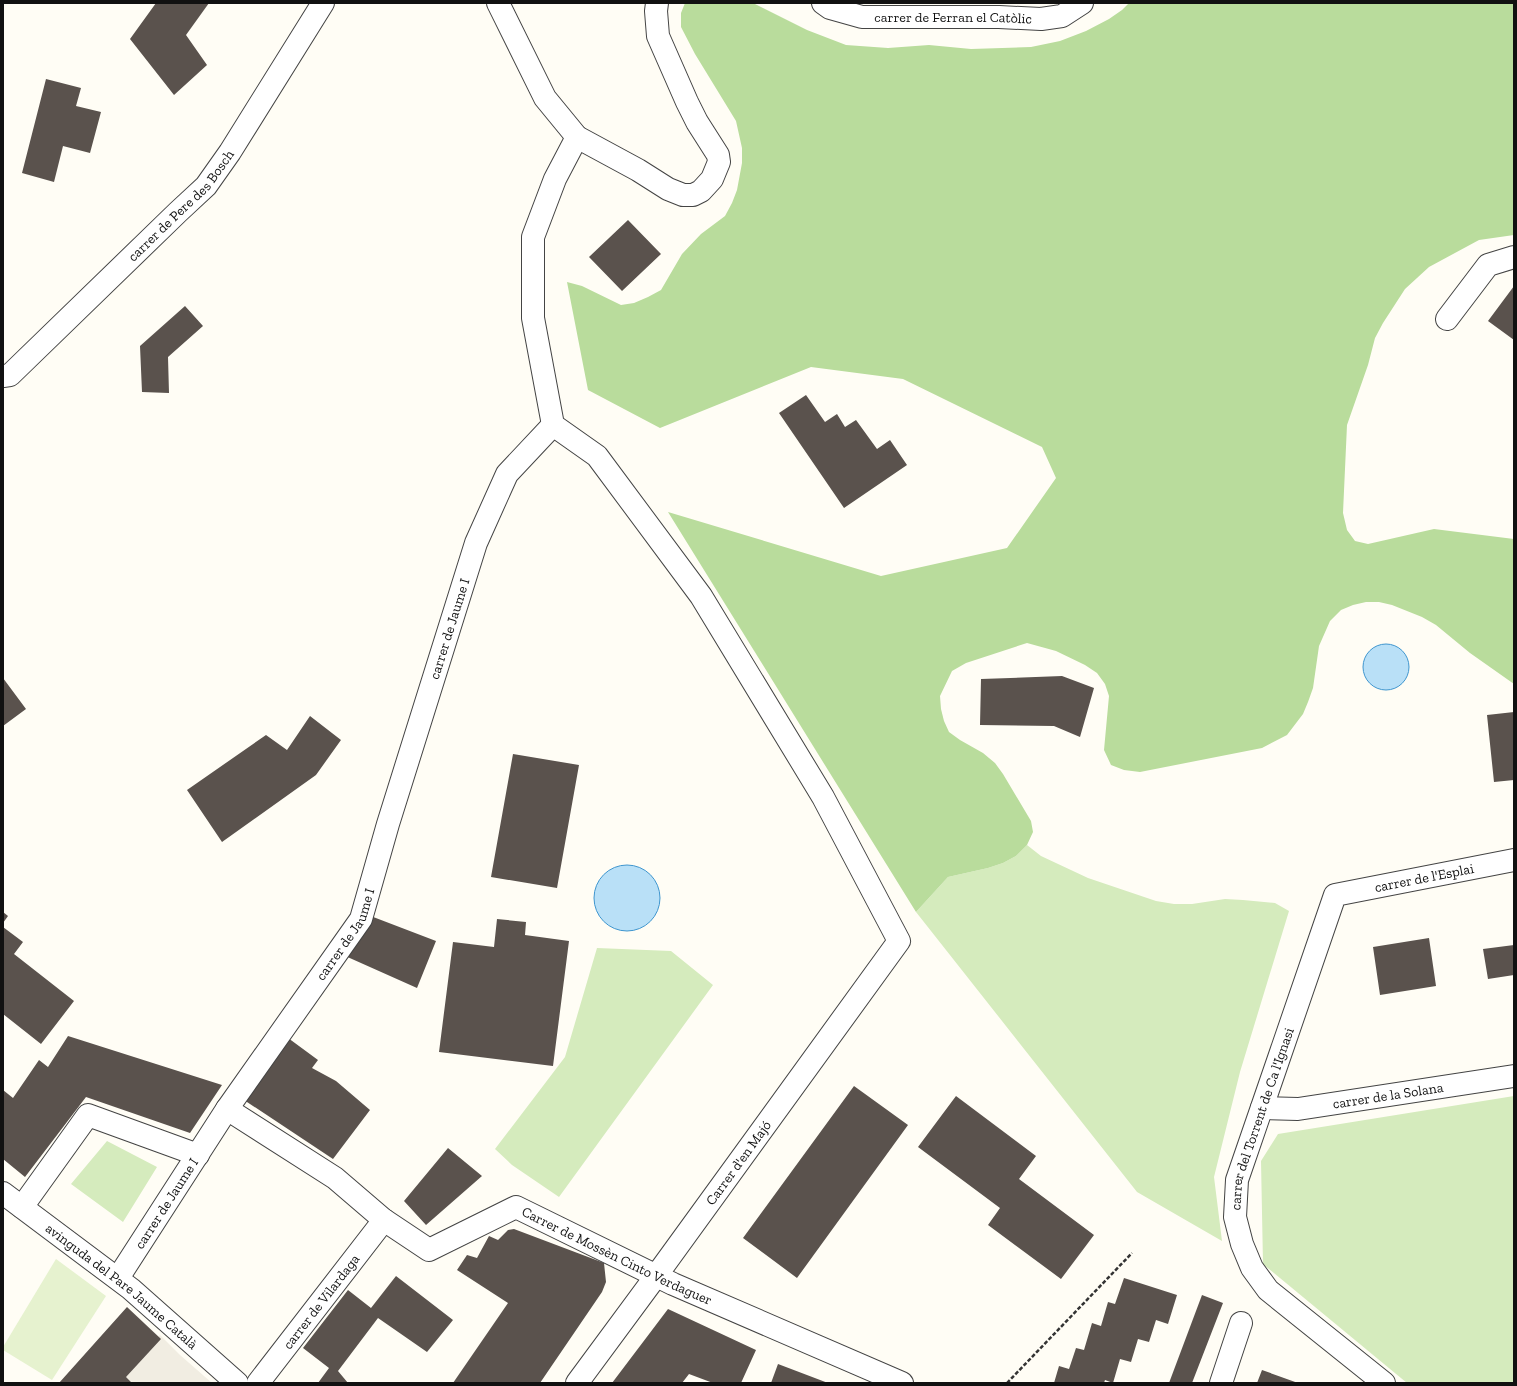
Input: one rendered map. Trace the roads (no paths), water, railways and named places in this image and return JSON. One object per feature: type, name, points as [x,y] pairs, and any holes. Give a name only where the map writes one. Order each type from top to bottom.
[{"type":"street","name":"carrer de Pere des Bosch","points":[[3,376],[10,375],[206,186],[230,152],[323,3]]},
{"type":"street","points":[[498,3],[545,98],[577,137],[638,170],[668,189],[683,195],[693,195],[701,191],[715,174],[718,155],[697,122],[658,36],[656,10],[657,3]]},
{"type":"street","name":"carrer de Ferran el Catòlic","points":[[823,3],[830,8],[862,17],[934,10],[1041,20],[1062,16],[1082,3]]},
{"type":"street","points":[[553,425],[534,318],[533,237],[555,179],[577,137]]},
{"type":"street","points":[[1447,319],[1488,265],[1514,257]]},
{"type":"street","name":"carrer de Jaume I","points":[[118,1278],[227,1109],[361,919],[388,824],[476,543],[507,474],[553,425]]},
{"type":"street","name":"Carrer d'en Majó","points":[[553,425],[597,456],[701,596],[823,796],[899,941],[656,1276],[576,1383]]},
{"type":"street","name":"carrer de l'Esplai","points":[[1335,895],[1514,860]]},
{"type":"street","name":"carrer del Torrent de Ca l'Ignasi","points":[[1335,895],[1237,1180],[1235,1217],[1242,1244],[1252,1268],[1268,1290],[1384,1383]]},
{"type":"street","name":"carrer de la Solana","points":[[1262,1108],[1298,1109],[1514,1076]]},
{"type":"street","name":"Carrer de Mossèn Cinto Verdaguer","points":[[227,1109],[335,1178],[384,1220],[429,1250],[516,1207],[656,1276],[902,1383]]},
{"type":"street","points":[[22,1207],[88,1115],[198,1155]]},
{"type":"street","name":"avinguda del Pare Jaume Català","points":[[3,1193],[118,1278],[237,1383]]},
{"type":"street","name":"carrer de Vilardaga","points":[[258,1383],[384,1220]]},
{"type":"street","points":[[1221,1383],[1241,1323]]},
{"type":"water","points":[[1381,644],[1391,644],[1399,648],[1405,654],[1409,662],[1409,672],[1405,680],[1399,686],[1391,690],[1381,690],[1373,686],[1367,680],[1363,672],[1363,662],[1367,654],[1373,648]]},
{"type":"water","points":[[627,865],[640,868],[650,875],[657,885],[660,898],[657,911],[650,921],[640,928],[627,931],[614,928],[604,921],[597,911],[594,898],[597,885],[604,875],[614,868]]}]
